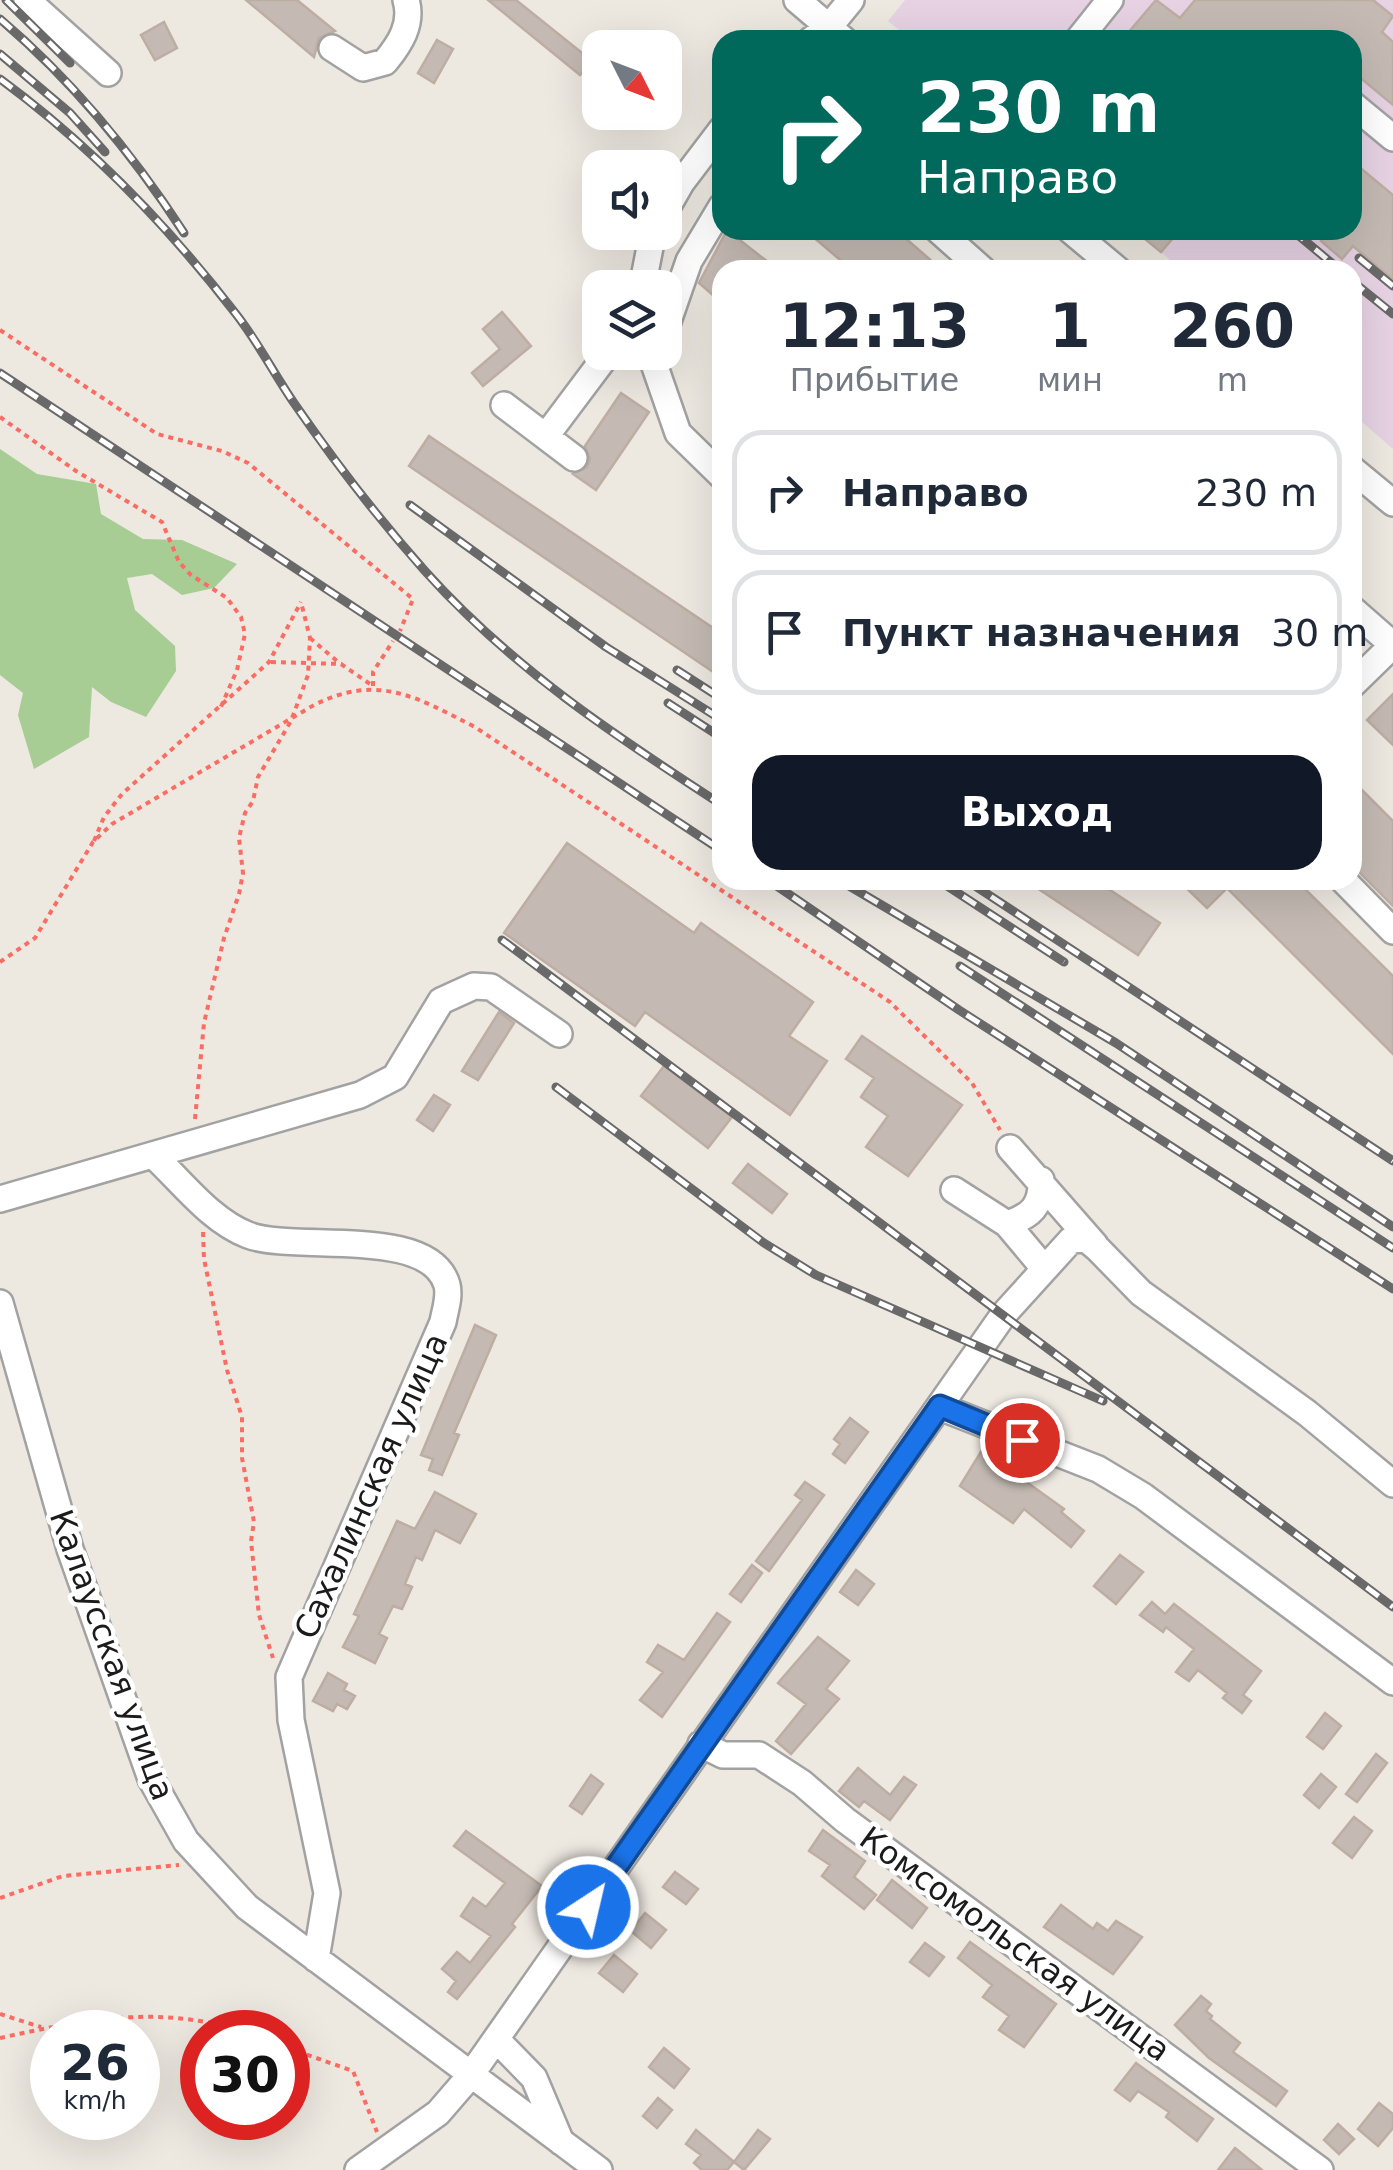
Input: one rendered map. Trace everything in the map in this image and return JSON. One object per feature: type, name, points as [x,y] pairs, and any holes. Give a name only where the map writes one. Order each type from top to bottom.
[{"type":"street","points":[[27,0],[108,73]]},
{"type":"street","points":[[332,48],[363,68],[385,62],[403,35],[409,11],[406,0]]},
{"type":"street","points":[[797,0],[823,30]]},
{"type":"street","points":[[832,30],[851,0]]},
{"type":"street","points":[[1086,30],[1110,0]]},
{"type":"street","points":[[1362,112],[1393,138]]},
{"type":"street","points":[[682,182],[712,142]]},
{"type":"street","points":[[682,280],[689,260],[712,222]]},
{"type":"street","points":[[949,240],[972,260]]},
{"type":"street","points":[[1082,240],[1106,260]]},
{"type":"street","points":[[546,436],[596,370]]},
{"type":"street","points":[[655,370],[678,433],[712,466]]},
{"type":"street","points":[[504,406],[574,458]]},
{"type":"street","points":[[1362,477],[1393,503]]},
{"type":"street","points":[[1362,617],[1393,645],[1362,675]]},
{"type":"street","points":[[1352,890],[1393,930]]},
{"type":"street","points":[[0,1198],[360,1095],[395,1077],[440,1001],[474,986],[491,987],[558,1034]]},
{"type":"street","points":[[1010,1148],[1141,1293],[1307,1413],[1393,1484]]},
{"type":"street","name":"Сахалинская улица","points":[[154,1156],[210,1210],[248,1235],[409,1251],[438,1269],[446,1282],[448,1296],[442,1322],[289,1677],[291,1720],[326,1893],[326,1917],[316,1959]]},
{"type":"street","points":[[1007,1224],[1035,1210],[1041,1196],[1041,1180]]},
{"type":"street","points":[[954,1190],[1007,1224],[1043,1266]]},
{"type":"street","points":[[358,2170],[438,2113],[470,2076],[1004,1314],[1043,1266],[1071,1240],[1086,1239],[1098,1248]]},
{"type":"street","name":"Калаусская улица","points":[[0,1303],[70,1549],[134,1734],[172,1820],[203,1862],[247,1907],[599,2170]]},
{"type":"street","points":[[940,1406],[1098,1469],[1190,1530],[1393,1682]]},
{"type":"street","name":"Комсомольская улица","points":[[701,1744],[724,1755],[759,1755],[802,1782],[846,1820],[1320,2170]]},
{"type":"street","points":[[496,2039],[534,2078],[560,2142]]},
{"type":"path","points":[[0,330],[158,434],[222,450],[248,463],[292,504],[346,542],[413,598],[400,631]]},
{"type":"path","points":[[0,417],[76,471],[162,522],[179,562],[191,575],[227,598],[242,618],[245,634],[237,670],[220,709]]},
{"type":"path","points":[[0,962],[35,938],[104,817],[122,794],[270,662],[301,602]]},
{"type":"path","points":[[310,638],[372,686],[433,706],[475,727],[712,884]]},
{"type":"path","points":[[372,686],[373,672],[394,641]]},
{"type":"path","points":[[270,662],[341,664]]},
{"type":"path","points":[[93,842],[112,824],[314,705],[346,691],[372,686]]},
{"type":"path","points":[[721,890],[890,1002],[972,1083],[1010,1148]]},
{"type":"path","points":[[0,1898],[63,1876],[203,1862]]},
{"type":"path","points":[[0,2014],[30,2024]]},
{"type":"path","points":[[0,2038],[30,2030]]},
{"type":"path","points":[[310,2056],[354,2072],[384,2151]]},
{"type":"shaded area","points":[[905,0],[1393,0],[1393,449],[1362,422],[1362,260],[1170,260],[1147,240],[1362,240],[1362,30],[899,30],[888,21]]},
{"type":"green space","points":[[0,449],[37,474],[96,484],[101,514],[143,539],[182,540],[237,564],[214,588],[182,595],[152,574],[127,578],[135,610],[175,646],[176,671],[146,717],[111,702],[92,687],[89,737],[34,769],[18,715],[23,693],[0,675]]},
{"type":"building","points":[[246,0],[297,0],[335,31],[319,38],[314,57]]},
{"type":"building","points":[[488,0],[516,0],[582,53],[580,75]]},
{"type":"building","points":[[1156,0],[1180,18],[1195,0],[1373,0],[1393,16],[1382,32],[1393,42],[1393,105],[1362,79],[1362,30],[1130,30]]},
{"type":"building","points":[[164,22],[177,48],[155,60],[141,35]]},
{"type":"building","points":[[437,40],[453,49],[434,83],[418,73]]},
{"type":"building","points":[[1362,169],[1393,195],[1393,280],[1353,246],[1342,259],[1321,241],[1362,240]]},
{"type":"building","points":[[722,240],[740,240],[765,260],[712,260],[712,294],[699,283]]},
{"type":"building","points":[[817,240],[908,240],[930,260],[840,260]]},
{"type":"building","points":[[1146,240],[1171,240],[1161,252]]},
{"type":"building","points":[[502,312],[531,346],[483,386],[472,373],[500,349],[483,329]]},
{"type":"building","points":[[621,393],[649,412],[596,490],[573,474],[587,467],[590,459],[585,446]]},
{"type":"building","points":[[429,436],[712,627],[712,671],[409,466]]},
{"type":"building","points":[[1393,694],[1393,745],[1367,720]]},
{"type":"building","points":[[1362,790],[1393,821],[1393,906],[1362,875]]},
{"type":"building","points":[[567,843],[694,933],[701,923],[813,1002],[789,1036],[827,1061],[790,1115],[645,1012],[635,1026],[504,933]]},
{"type":"building","points":[[1040,890],[1110,890],[1160,923],[1138,955]]},
{"type":"building","points":[[1188,890],[1225,890],[1207,908]]},
{"type":"building","points":[[1229,890],[1306,890],[1393,976],[1393,1054]]},
{"type":"building","points":[[499,1012],[514,1023],[478,1080],[462,1071]]},
{"type":"building","points":[[862,1036],[962,1105],[908,1176],[866,1147],[888,1116],[861,1097],[874,1078],[846,1059]]},
{"type":"building","points":[[664,1066],[732,1117],[708,1148],[641,1096]]},
{"type":"building","points":[[434,1095],[450,1105],[433,1131],[417,1120]]},
{"type":"building","points":[[748,1164],[787,1194],[772,1213],[733,1183]]},
{"type":"building","points":[[475,1325],[496,1335],[454,1433],[459,1435],[442,1475],[429,1470],[433,1459],[421,1455]]},
{"type":"building","points":[[850,1418],[868,1432],[845,1463],[833,1454],[840,1444],[834,1439]]},
{"type":"building","points":[[982,1450],[1064,1509],[1061,1512],[1084,1531],[1071,1547],[1024,1509],[1013,1523],[960,1486]]},
{"type":"building","points":[[805,1482],[824,1495],[769,1571],[756,1561],[802,1500],[795,1495]]},
{"type":"building","points":[[435,1492],[476,1514],[460,1543],[435,1530],[422,1560],[416,1557],[405,1584],[412,1587],[402,1609],[393,1606],[379,1634],[387,1638],[375,1663],[343,1647],[359,1616],[354,1614],[397,1521],[415,1529]]},
{"type":"building","points":[[1120,1555],[1143,1572],[1116,1604],[1094,1586]]},
{"type":"building","points":[[752,1565],[762,1573],[741,1602],[730,1594]]},
{"type":"building","points":[[856,1570],[874,1584],[858,1605],[840,1592]]},
{"type":"building","points":[[1152,1602],[1165,1614],[1174,1604],[1261,1671],[1243,1695],[1251,1701],[1242,1713],[1223,1698],[1227,1693],[1198,1670],[1189,1681],[1176,1672],[1194,1649],[1166,1627],[1163,1632],[1140,1615]]},
{"type":"building","points":[[717,1613],[730,1622],[662,1717],[640,1700],[663,1672],[647,1662],[658,1645],[684,1660]]},
{"type":"building","points":[[818,1637],[849,1661],[826,1689],[839,1699],[791,1754],[776,1741],[806,1704],[778,1683]]},
{"type":"building","points":[[328,1673],[347,1684],[344,1690],[355,1696],[347,1709],[337,1704],[333,1711],[313,1701]]},
{"type":"building","points":[[1325,1713],[1341,1726],[1323,1749],[1307,1737]]},
{"type":"building","points":[[1376,1754],[1387,1763],[1357,1802],[1346,1794]]},
{"type":"building","points":[[858,1768],[890,1795],[904,1777],[916,1785],[890,1820],[864,1801],[859,1807],[839,1791]]},
{"type":"building","points":[[1321,1774],[1336,1787],[1319,1808],[1304,1795]]},
{"type":"building","points":[[591,1775],[603,1784],[582,1814],[570,1806]]},
{"type":"building","points":[[1354,1817],[1372,1831],[1352,1858],[1333,1843]]},
{"type":"building","points":[[823,1830],[865,1861],[854,1877],[876,1895],[864,1909],[822,1876],[830,1865],[809,1851]]},
{"type":"building","points":[[466,1831],[542,1886],[512,1924],[515,1927],[457,1999],[448,1992],[456,1981],[442,1969],[457,1952],[470,1963],[491,1936],[461,1916],[473,1898],[486,1907],[505,1883],[454,1846]]},
{"type":"building","points":[[675,1872],[698,1889],[686,1904],[663,1887]]},
{"type":"building","points":[[892,1880],[927,1908],[912,1928],[877,1900]]},
{"type":"building","points":[[1061,1905],[1093,1929],[1097,1923],[1108,1931],[1116,1921],[1142,1937],[1113,1974],[1044,1927]]},
{"type":"building","points":[[645,1913],[666,1930],[651,1948],[631,1931]]},
{"type":"building","points":[[970,1942],[1056,2004],[1024,2047],[999,2030],[1009,2016],[983,1997],[992,1985],[958,1958]]},
{"type":"building","points":[[925,1943],[944,1957],[929,1976],[910,1962]]},
{"type":"building","points":[[614,1955],[637,1974],[623,1992],[599,1973]]},
{"type":"building","points":[[1201,1996],[1211,2004],[1206,2011],[1212,2016],[1210,2019],[1240,2043],[1233,2052],[1287,2091],[1276,2106],[1209,2058],[1175,2025]]},
{"type":"building","points":[[664,2048],[689,2069],[674,2088],[649,2067]]},
{"type":"building","points":[[1136,2063],[1213,2119],[1197,2141],[1166,2117],[1169,2112],[1138,2091],[1130,2101],[1115,2090]]},
{"type":"building","points":[[658,2098],[672,2110],[657,2128],[643,2116]]},
{"type":"building","points":[[1379,2103],[1393,2114],[1393,2128],[1378,2146],[1358,2129]]},
{"type":"building","points":[[1338,2124],[1354,2139],[1339,2154],[1324,2140]]},
{"type":"building","points":[[696,2130],[734,2162],[727,2170],[702,2170],[694,2163],[701,2155],[686,2144]]},
{"type":"building","points":[[758,2130],[770,2139],[744,2170],[734,2162]]},
{"type":"building","points":[[1235,2148],[1262,2170],[1218,2170]]},
{"type":"railway","points":[[6,0],[70,63]]},
{"type":"railway","points":[[0,19],[100,119],[184,233]]},
{"type":"railway","points":[[0,54],[70,113],[105,152]]},
{"type":"railway","points":[[0,79],[96,159],[183,249],[244,325],[294,403],[357,489],[458,606],[566,698],[712,798]]},
{"type":"railway","points":[[1304,240],[1328,260]]},
{"type":"railway","points":[[1362,260],[1393,286]]},
{"type":"railway","points":[[1362,289],[1393,314]]},
{"type":"railway","points":[[0,373],[712,844]]},
{"type":"railway","points":[[410,505],[606,647],[712,714]]},
{"type":"railway","points":[[677,670],[712,693]]},
{"type":"railway","points":[[668,703],[712,732]]},
{"type":"railway","points":[[783,890],[959,1010],[1393,1289]]},
{"type":"railway","points":[[856,890],[1116,1043],[1393,1227]]},
{"type":"railway","points":[[953,890],[1064,962]]},
{"type":"railway","points":[[981,890],[1393,1161]]},
{"type":"railway","points":[[502,940],[1393,1607]]},
{"type":"railway","points":[[960,966],[1393,1248]]},
{"type":"railway","points":[[556,1087],[764,1243],[816,1275],[1103,1401]]},
{"type":"route","points":[[588,1907],[940,1406],[1022,1440]]}]
